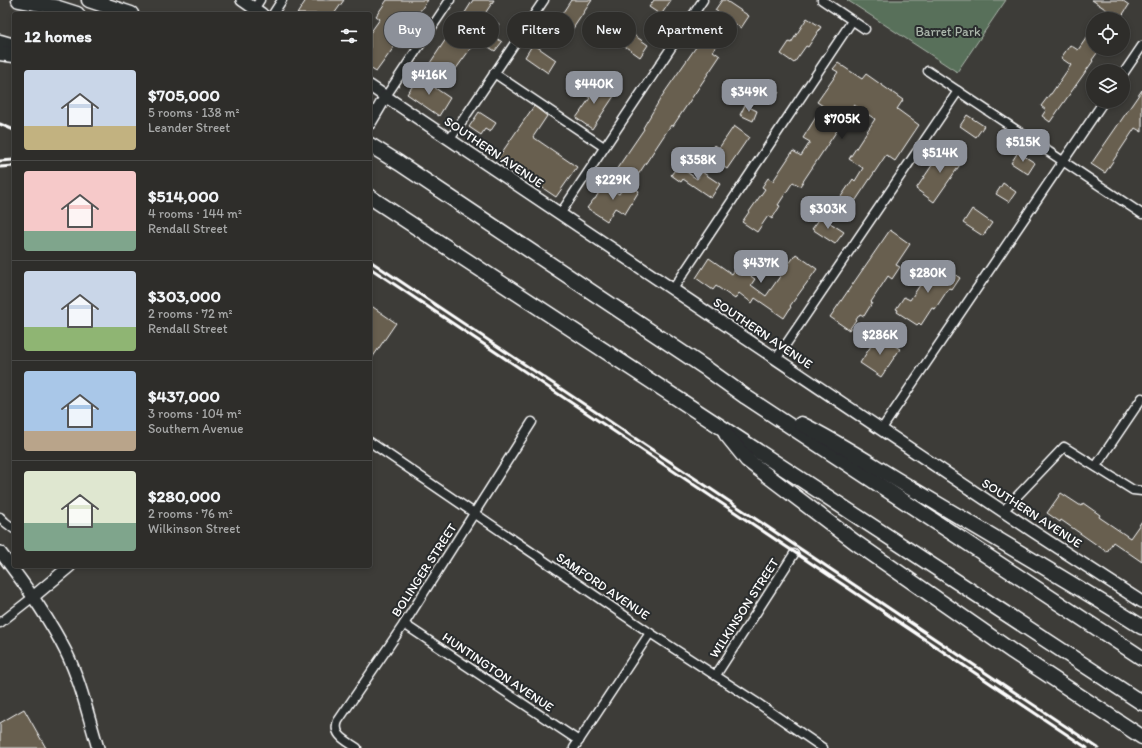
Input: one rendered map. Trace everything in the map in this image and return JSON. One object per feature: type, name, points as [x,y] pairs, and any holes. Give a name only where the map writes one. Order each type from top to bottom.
[{"type":"highway","points":[[19,0],[55,7],[71,12]]},
{"type":"highway","points":[[89,0],[125,12]]},
{"type":"highway","points":[[0,42],[12,45]]},
{"type":"highway","points":[[0,53],[12,55]]},
{"type":"highway","points":[[372,146],[707,369],[746,397],[1142,658]]},
{"type":"highway","points":[[372,198],[1142,703]]},
{"type":"highway","points":[[746,397],[819,433],[1039,563],[1142,627]]},
{"type":"highway","points":[[715,422],[747,460],[855,542],[1013,652],[1142,737]]},
{"type":"street","points":[[242,0],[259,8]]},
{"type":"street","points":[[274,12],[282,0]]},
{"type":"street","points":[[372,120],[450,0]]},
{"type":"street","points":[[450,139],[544,0]]},
{"type":"street","points":[[560,214],[703,0]]},
{"type":"street","points":[[822,0],[865,29]]},
{"type":"street","points":[[673,290],[852,21]]},
{"type":"street","points":[[1130,64],[1142,46]]},
{"type":"street","points":[[928,71],[1142,214]]},
{"type":"street","points":[[494,74],[604,147]]},
{"type":"street","name":"SOUTHERN AVENUE","points":[[372,87],[1003,512],[1142,602]]},
{"type":"street","points":[[776,359],[958,91]]},
{"type":"street","points":[[881,430],[1099,108]]},
{"type":"street","points":[[1096,466],[1142,398]]},
{"type":"street","name":"BOLINGER STREET","points":[[357,748],[336,731],[338,721],[404,624],[532,422]]},
{"type":"street","name":"SAMFORD AVENUE","points":[[372,443],[650,633],[716,675],[823,748]]},
{"type":"street","points":[[1003,512],[1064,447],[1133,490],[1142,491]]},
{"type":"street","points":[[0,517],[12,527]]},
{"type":"street","points":[[0,552],[33,597],[58,638],[76,675],[98,748]]},
{"type":"street","name":"WILKINSON STREET","points":[[716,675],[794,554]]},
{"type":"street","points":[[0,623],[68,568]]},
{"type":"street","name":"HUNTINGTON AVENUE","points":[[404,624],[579,741]]},
{"type":"street","points":[[574,748],[650,633]]},
{"type":"green space","name":"Barret Park","points":[[847,0],[1006,0],[957,72]]},
{"type":"building","points":[[306,0],[344,0],[335,12],[298,12]]},
{"type":"building","points":[[387,0],[428,0],[419,12],[384,12],[384,48],[393,48],[376,72],[372,69],[372,30],[380,19],[376,16]]},
{"type":"building","points":[[473,0],[494,0],[486,12],[465,12]]},
{"type":"building","points":[[571,0],[592,0],[584,12],[582,12],[582,15],[574,27],[574,12],[563,12]]},
{"type":"building","points":[[654,0],[671,0],[663,12],[656,12],[649,7]]},
{"type":"building","points":[[722,0],[725,0],[749,16],[741,28],[737,25],[737,12],[718,12],[715,10]]},
{"type":"building","points":[[1092,0],[1122,0],[1129,5],[1124,12],[1110,12]]},
{"type":"building","points":[[807,18],[821,27],[808,47],[806,46],[794,63],[781,54],[789,42],[791,43]]},
{"type":"building","points":[[636,36],[644,42],[644,48],[646,48],[640,57],[627,48],[636,48]]},
{"type":"building","points":[[1086,38],[1086,56],[1095,56],[1092,60],[1093,61],[1091,64],[1086,64],[1086,71],[1050,122],[1042,116],[1046,110],[1041,106],[1071,65],[1061,58],[1070,45],[1078,50]]},
{"type":"building","points":[[443,44],[443,48],[471,48],[450,77],[430,63]]},
{"type":"building","points":[[490,48],[497,48],[495,51]]},
{"type":"building","points":[[531,48],[539,48],[556,60],[548,73],[525,57]]},
{"type":"building","points":[[695,48],[715,48],[713,51],[720,56],[673,126],[671,125],[634,181],[616,170],[644,129],[643,128],[662,96]]},
{"type":"building","points":[[838,63],[862,79],[866,74],[903,100],[897,109],[919,125],[895,161],[886,155],[852,206],[840,198],[853,179],[855,181],[863,168],[849,159],[875,119],[854,105],[800,186],[793,182],[778,205],[780,206],[772,219],[768,216],[757,232],[742,222],[765,189],[762,187],[768,178],[773,181],[793,151],[801,156],[810,142],[803,138],[823,106],[817,102],[838,72],[833,69]]},
{"type":"building","points":[[419,77],[450,98],[439,116],[407,94]]},
{"type":"building","points":[[591,81],[614,96],[592,129],[576,118],[590,98],[583,93]]},
{"type":"building","points":[[768,84],[779,92],[772,103],[760,95]]},
{"type":"building","points":[[1142,90],[1142,132],[1135,128],[1105,173],[1091,164]]},
{"type":"building","points":[[745,105],[757,111],[753,121],[740,115]]},
{"type":"building","points":[[534,106],[547,116],[533,137],[577,167],[556,197],[498,158]]},
{"type":"building","points":[[479,112],[496,123],[490,132],[485,129],[481,135],[469,127]]},
{"type":"building","points":[[967,115],[984,126],[976,137],[960,126]]},
{"type":"building","points":[[734,126],[749,137],[727,169],[708,156],[715,145],[719,148]]},
{"type":"building","points":[[945,146],[964,159],[934,202],[916,189]]},
{"type":"building","points":[[1018,152],[1035,163],[1028,174],[1011,163]]},
{"type":"building","points":[[678,166],[697,179],[702,172],[720,184],[711,198],[683,179],[681,182],[671,175]]},
{"type":"building","points":[[626,183],[639,191],[625,214],[615,208],[607,221],[587,208],[595,199],[604,184],[619,194]]},
{"type":"building","points":[[1003,183],[1016,192],[1009,202],[996,194]]},
{"type":"building","points":[[972,209],[992,223],[983,236],[963,223]]},
{"type":"building","points":[[821,217],[844,232],[835,244],[812,229]]},
{"type":"building","points":[[890,230],[910,244],[896,265],[900,267],[892,279],[888,276],[871,302],[872,303],[864,316],[860,314],[849,330],[830,317]]},
{"type":"building","points":[[796,254],[817,269],[790,306],[791,307],[784,318],[755,298],[752,303],[739,293],[735,299],[716,286],[713,290],[696,278],[709,258],[732,274],[737,267],[755,279],[751,285],[766,296]]},
{"type":"building","points":[[936,261],[960,278],[952,290],[949,288],[935,309],[932,308],[921,325],[919,323],[917,325],[897,312],[898,310],[896,309],[904,297],[910,300]]},
{"type":"building","points":[[372,306],[396,323],[372,358]]},
{"type":"building","points":[[878,335],[900,349],[881,377],[860,363]]},
{"type":"building","points":[[1061,493],[1081,506],[1083,503],[1100,515],[1099,517],[1130,538],[1142,521],[1142,562],[1113,542],[1107,552],[1061,520],[1060,522],[1047,513]]},
{"type":"building","points":[[24,709],[46,748],[0,748],[0,723]]},
{"type":"railway","points":[[0,124],[12,129]]},
{"type":"railway","points":[[0,161],[12,160]]},
{"type":"railway","points":[[0,167],[12,166]]},
{"type":"railway","points":[[372,262],[1098,748]]},
{"type":"railway","points":[[372,269],[1087,748]]}]
